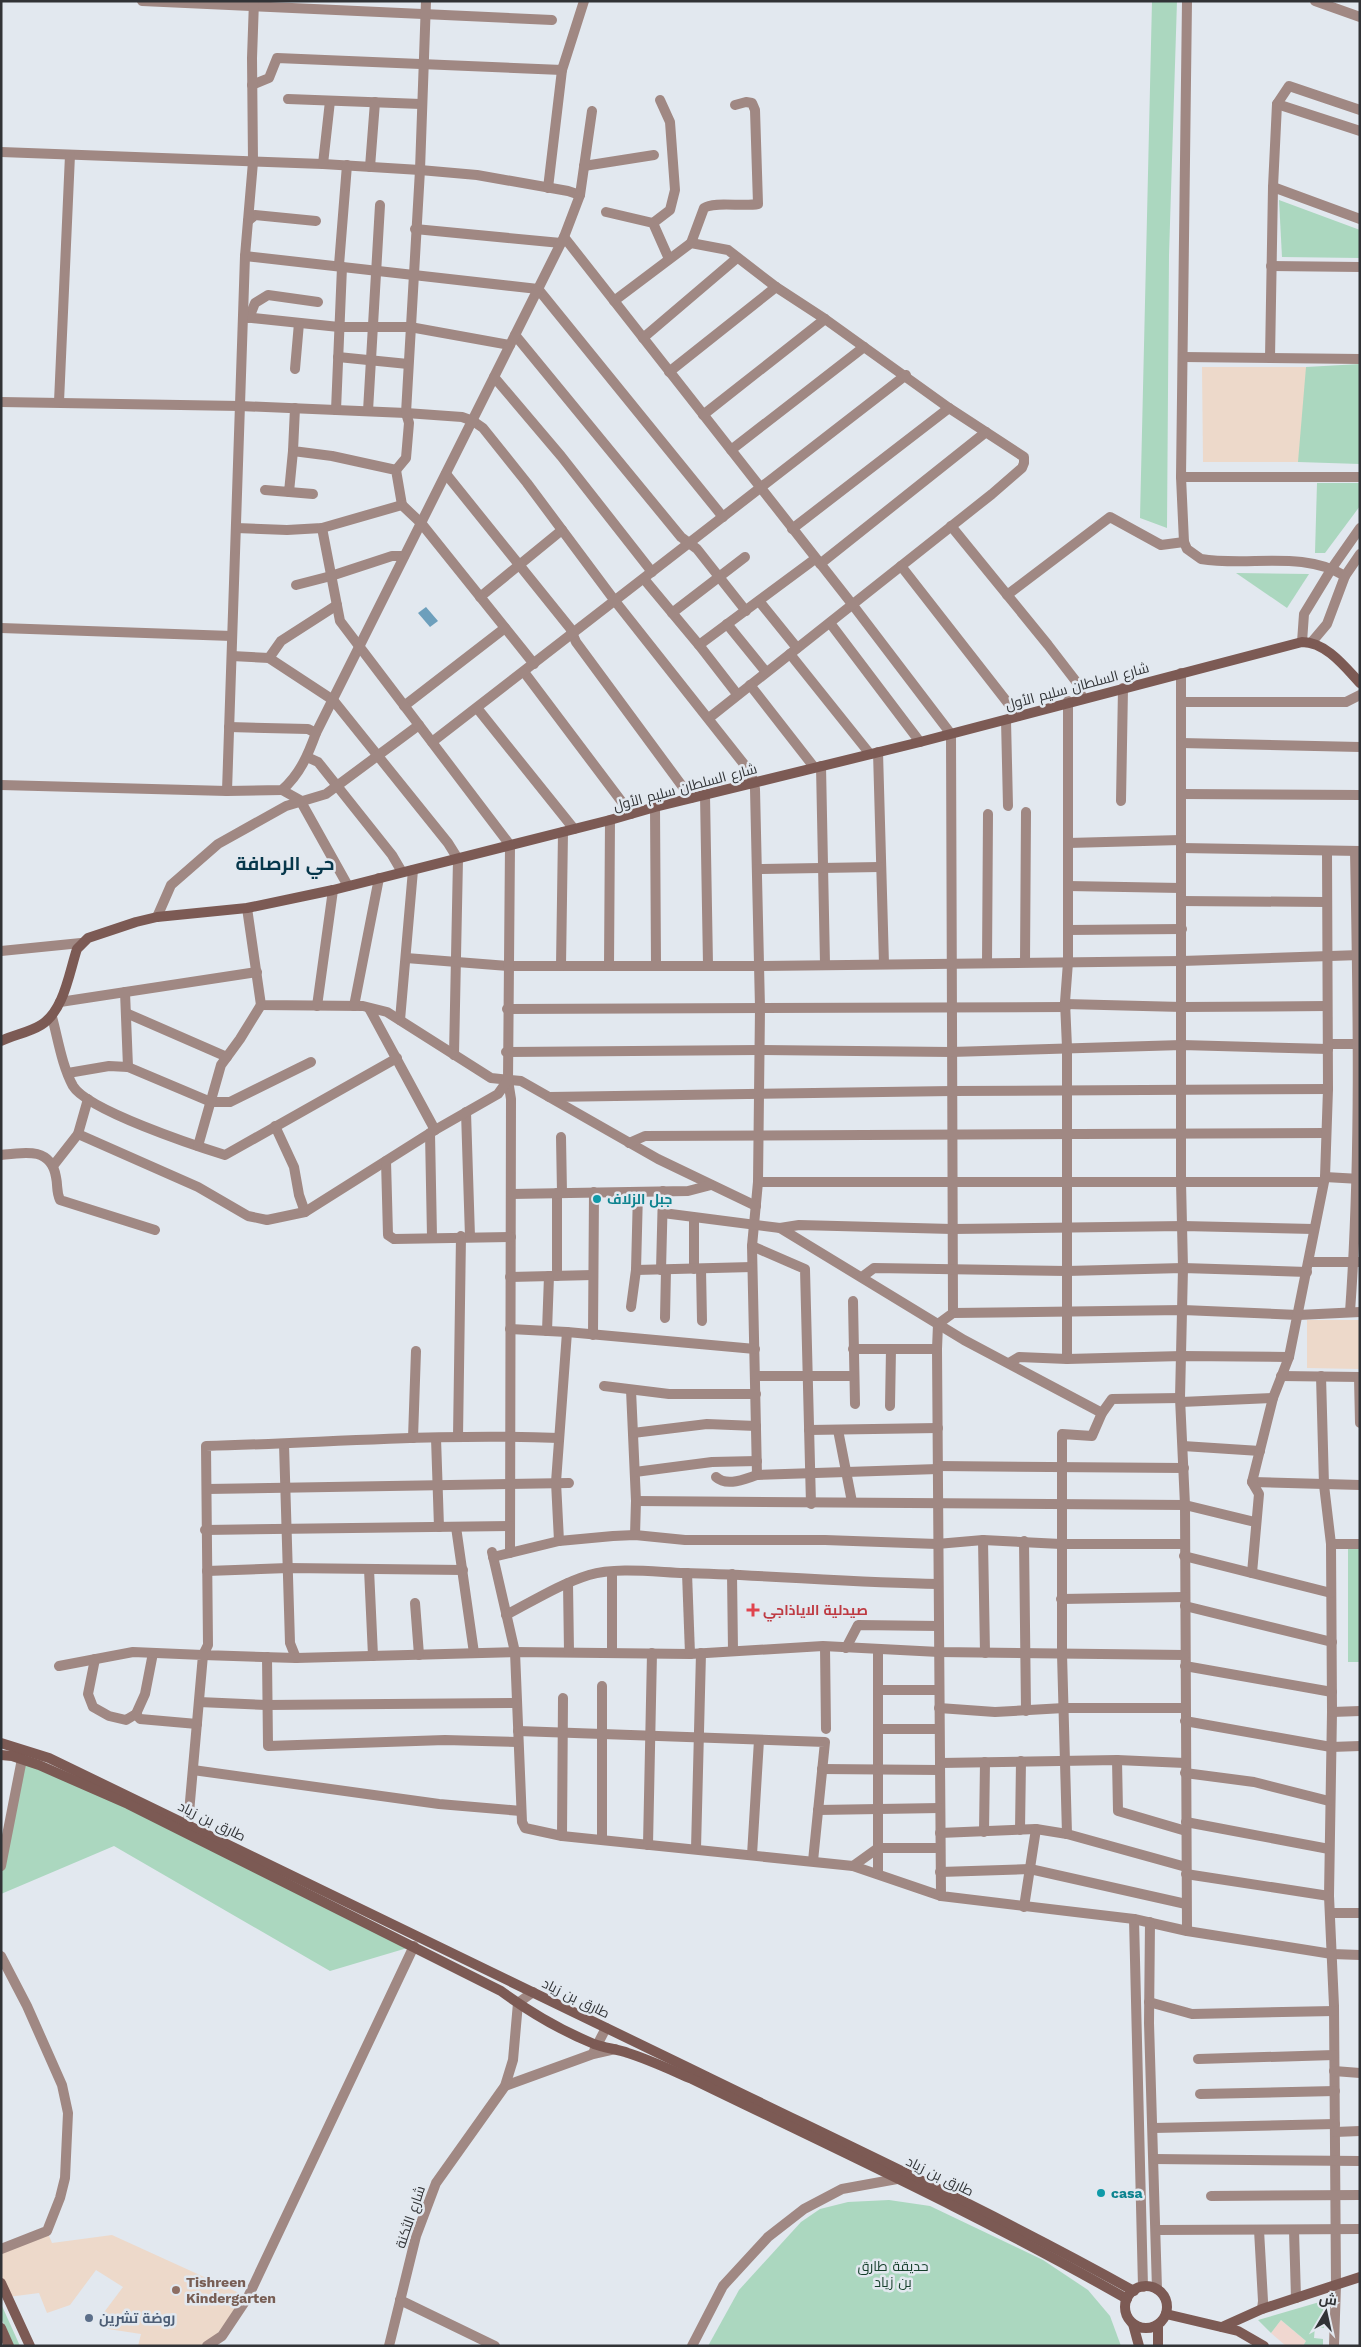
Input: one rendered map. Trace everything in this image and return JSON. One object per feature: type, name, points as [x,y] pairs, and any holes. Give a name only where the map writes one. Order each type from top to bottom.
[{"type":"main road","name":"شارع السلطان سليم الأول","points":[[81,943],[88,938],[156,917],[246,908],[333,890],[655,807],[920,742],[1082,698],[1306,642]]},
{"type":"main road","points":[[1306,642],[1334,656],[1360,683]]},
{"type":"main road","points":[[1,1041],[40,1026],[52,1017],[60,1002],[77,949],[81,943]]},
{"type":"main road","name":"طارق بن زياد","points":[[1,1743],[50,1758],[188,1824],[921,2181],[1081,2261],[1135,2292]]},
{"type":"main road","points":[[1,1755],[22,1759],[74,1779],[414,1946],[501,1991],[595,2050],[617,2049],[648,2059],[692,2079],[1077,2270],[1135,2292],[1157,2289],[1166,2300],[1166,2314],[1158,2325],[1158,2346]]},
{"type":"main road","points":[[1222,2326],[1262,2309],[1360,2277]]},
{"type":"main road","points":[[1,2283],[30,2346]]},
{"type":"main road","points":[[1135,2292],[1126,2312],[1133,2324],[1139,2346]]},
{"type":"main road","points":[[1166,2314],[1238,2331],[1264,2346]]},
{"type":"main road","points":[[1133,2324],[1146,2328],[1158,2325]]},
{"type":"main road","points":[[1,2328],[9,2346]]},
{"type":"street","points":[[142,1],[254,4],[552,20]]},
{"type":"street","points":[[426,1],[420,170],[415,229],[406,413],[409,423],[406,458],[396,470],[402,505],[421,524],[534,664]]},
{"type":"street","points":[[548,188],[562,70],[584,1]]},
{"type":"street","points":[[1187,1],[1182,477],[1184,542],[1187,549],[1201,559],[1211,561],[1310,563],[1332,568],[1345,576]]},
{"type":"street","points":[[1315,1],[1360,17]]},
{"type":"street","points":[[227,791],[240,406],[246,318],[245,256],[253,162],[254,4]]},
{"type":"street","points":[[252,85],[269,78],[277,58],[562,70]]},
{"type":"street","points":[[1270,358],[1273,187],[1277,104],[1289,86],[1360,110]]},
{"type":"street","points":[[288,99],[421,104]]},
{"type":"street","points":[[653,223],[670,210],[675,190],[670,122],[660,100]]},
{"type":"street","points":[[323,164],[330,101]]},
{"type":"street","points":[[370,167],[375,102]]},
{"type":"street","points":[[614,301],[691,243],[704,208],[709,204],[745,206],[758,204],[755,110],[752,103],[746,102],[736,105]]},
{"type":"street","points":[[1277,104],[1360,131]]},
{"type":"street","points":[[282,790],[292,781],[307,757],[316,733],[562,240],[580,196],[592,111]]},
{"type":"street","points":[[1,152],[347,165],[420,170],[477,175],[580,196]]},
{"type":"street","points":[[58,402],[70,155]]},
{"type":"street","points":[[584,166],[654,155]]},
{"type":"street","points":[[336,410],[342,267],[339,264],[347,165]]},
{"type":"street","points":[[1273,187],[1360,219]]},
{"type":"street","points":[[368,411],[380,205]]},
{"type":"street","points":[[606,212],[653,223]]},
{"type":"street","points":[[248,221],[254,215],[316,221]]},
{"type":"street","points":[[653,223],[669,259]]},
{"type":"street","points":[[415,229],[562,240],[614,301],[817,562],[852,604],[951,734],[952,963],[950,1006],[953,1313]]},
{"type":"street","points":[[691,243],[728,250],[776,287],[1024,457],[1022,468],[992,494],[709,718]]},
{"type":"street","points":[[245,256],[538,289],[723,517]]},
{"type":"street","points":[[642,338],[737,258]]},
{"type":"street","points":[[1271,266],[1360,267]]},
{"type":"street","points":[[669,372],[776,287]]},
{"type":"street","points":[[246,318],[255,303],[268,295],[318,302]]},
{"type":"street","points":[[246,318],[339,327],[410,327],[510,345]]},
{"type":"street","points":[[703,415],[825,319]]},
{"type":"street","points":[[295,369],[299,323]]},
{"type":"street","points":[[515,334],[681,537],[690,543],[719,576],[746,611]]},
{"type":"street","points":[[730,450],[864,347]]},
{"type":"street","points":[[1183,357],[1360,359]]},
{"type":"street","points":[[338,358],[408,364]]},
{"type":"street","points":[[432,742],[906,375]]},
{"type":"street","points":[[494,377],[561,456],[652,572]]},
{"type":"street","points":[[1,402],[296,408],[462,417],[473,421],[483,428],[615,601],[751,772],[755,783],[760,1008],[758,1182],[752,1246],[757,1475]]},
{"type":"street","points":[[289,492],[296,408]]},
{"type":"street","points":[[792,529],[950,408]]},
{"type":"street","points":[[699,645],[817,562],[986,432]]},
{"type":"street","points":[[293,451],[332,456],[396,470]]},
{"type":"street","points":[[446,474],[570,628],[572,634],[691,798]]},
{"type":"street","points":[[1182,477],[1360,477]]},
{"type":"street","points":[[265,490],[313,494]]},
{"type":"street","points":[[236,528],[287,530],[322,528],[402,505]]},
{"type":"street","points":[[1008,595],[1110,517],[1161,545],[1184,542]]},
{"type":"street","points":[[951,526],[1078,684],[1082,698]]},
{"type":"street","points":[[322,528],[340,622],[510,844],[506,1052],[511,1094],[510,1553]]},
{"type":"street","points":[[1306,642],[1304,614],[1332,568],[1360,528]]},
{"type":"street","points":[[480,597],[562,530]]},
{"type":"street","points":[[1306,642],[1327,624],[1345,576],[1360,554]]},
{"type":"street","points":[[296,585],[331,576],[392,556],[404,556]]},
{"type":"street","points":[[672,613],[744,557]]},
{"type":"street","points":[[900,566],[1018,716]]},
{"type":"street","points":[[644,579],[737,694]]},
{"type":"street","points":[[759,601],[794,651],[874,753],[884,964]]},
{"type":"street","points":[[269,658],[281,640],[337,605]]},
{"type":"street","points":[[830,623],[920,742]]},
{"type":"street","points":[[727,624],[766,672]]},
{"type":"street","points":[[1,628],[232,636]]},
{"type":"street","points":[[404,706],[505,628]]},
{"type":"street","points":[[232,656],[269,658],[333,700],[448,843],[458,859],[454,1055]]},
{"type":"street","points":[[524,672],[631,814]]},
{"type":"street","points":[[1180,673],[1182,888],[1181,1182],[1183,1226],[1180,1400],[1185,1505],[1187,1931]]},
{"type":"street","points":[[750,685],[818,766],[824,868],[825,964]]},
{"type":"street","points":[[1121,801],[1123,688]]},
{"type":"street","points":[[1181,702],[1346,702],[1360,695]]},
{"type":"street","points":[[1067,1359],[1066,1005],[1068,962],[1068,702]]},
{"type":"street","points":[[477,708],[574,829]]},
{"type":"street","points":[[1006,720],[1008,806]]},
{"type":"street","points":[[156,917],[171,885],[218,844],[286,806],[300,800],[326,794],[419,724]]},
{"type":"street","points":[[229,727],[308,729],[316,733]]},
{"type":"street","points":[[1181,743],[1360,747]]},
{"type":"street","points":[[307,757],[318,762],[392,855],[402,872]]},
{"type":"street","points":[[1,785],[227,791],[282,790],[300,800],[348,886]]},
{"type":"street","points":[[1181,794],[1360,795]]},
{"type":"street","points":[[705,795],[708,965]]},
{"type":"street","points":[[655,807],[656,966]]},
{"type":"street","points":[[1025,962],[1026,812]]},
{"type":"street","points":[[988,814],[988,962]]},
{"type":"street","points":[[609,966],[610,820]]},
{"type":"street","points":[[561,966],[563,832]]},
{"type":"street","points":[[938,1324],[953,1313],[1183,1310],[1298,1315],[1355,1312],[1360,1044],[1357,851],[1181,844],[1068,843]]},
{"type":"street","points":[[1252,1573],[1255,1522],[1259,1494],[1252,1482],[1273,1398],[1288,1357],[1308,1267],[1313,1229],[1324,1180],[1328,1089],[1327,851]]},
{"type":"street","points":[[757,870],[880,867]]},
{"type":"street","points":[[400,1020],[413,870]]},
{"type":"street","points":[[354,1006],[379,878]]},
{"type":"street","points":[[1068,886],[1182,888]]},
{"type":"street","points":[[317,1006],[333,890]]},
{"type":"street","points":[[1182,901],[1326,902]]},
{"type":"street","points":[[198,1146],[221,1065],[261,1005],[246,908]]},
{"type":"street","points":[[1068,930],[1182,929]]},
{"type":"street","name":"شارع السلطان سليم الأول","points":[[1,951],[81,943]]},
{"type":"street","points":[[406,958],[508,966],[758,966],[1182,961],[1326,954],[1358,955]]},
{"type":"street","points":[[60,1002],[257,972]]},
{"type":"street","points":[[125,992],[128,1067]]},
{"type":"street","points":[[261,1005],[354,1006],[387,1012],[491,1078],[522,1081],[629,1143],[756,1206]]},
{"type":"street","points":[[508,1009],[1066,1005],[1182,1007],[1327,1006]]},
{"type":"street","points":[[370,1008],[397,1058],[432,1131],[432,1237]]},
{"type":"street","points":[[126,1013],[227,1057]]},
{"type":"street","points":[[52,1017],[74,1088],[100,1107],[225,1155],[397,1058]]},
{"type":"street","points":[[506,1052],[759,1050],[951,1052],[1067,1047],[1182,1045],[1328,1047],[1360,1044]]},
{"type":"street","points":[[68,1073],[109,1066],[128,1067],[211,1102],[230,1102],[311,1062]]},
{"type":"street","points":[[78,1134],[198,1187],[248,1216],[267,1220],[305,1212],[432,1131],[498,1094],[508,1080]]},
{"type":"street","points":[[549,1097],[952,1091],[1328,1089]]},
{"type":"street","points":[[53,1166],[78,1134],[88,1099]]},
{"type":"street","points":[[458,1437],[465,1236],[466,1112]]},
{"type":"street","points":[[275,1126],[294,1167],[299,1195],[305,1212]]},
{"type":"street","points":[[629,1143],[645,1136],[758,1137],[952,1133],[1326,1133]]},
{"type":"street","points":[[547,1331],[560,1193],[561,1137]]},
{"type":"street","points":[[1,1155],[33,1152],[46,1156],[53,1166],[57,1178],[56,1193],[60,1200],[155,1230]]},
{"type":"street","points":[[386,1161],[388,1235],[394,1239],[465,1236],[510,1237]]},
{"type":"street","points":[[758,1182],[1181,1182],[1358,1179]]},
{"type":"street","points":[[511,1194],[688,1191],[711,1185]]},
{"type":"street","points":[[663,1191],[665,1318]]},
{"type":"street","points":[[593,1335],[594,1192]]},
{"type":"street","points":[[631,1307],[636,1270],[638,1192]]},
{"type":"street","points":[[663,1213],[740,1224],[755,1223],[780,1228],[938,1324],[1102,1413]]},
{"type":"street","points":[[694,1218],[702,1321]]},
{"type":"street","points":[[780,1228],[799,1225],[952,1229],[1183,1226],[1313,1229]]},
{"type":"street","points":[[752,1246],[805,1269],[811,1504]]},
{"type":"street","points":[[862,1277],[874,1268],[1066,1271],[1308,1267],[1357,1262]]},
{"type":"street","points":[[636,1270],[752,1267]]},
{"type":"street","points":[[510,1277],[593,1275]]},
{"type":"street","points":[[853,1300],[855,1404]]},
{"type":"street","points":[[938,1324],[941,1896]]},
{"type":"street","points":[[510,1329],[567,1332],[755,1349]]},
{"type":"street","points":[[559,1541],[556,1482],[567,1332]]},
{"type":"street","points":[[853,1349],[937,1349]]},
{"type":"street","points":[[890,1406],[891,1349]]},
{"type":"street","points":[[414,1438],[416,1351]]},
{"type":"street","points":[[1009,1363],[1019,1357],[1067,1359],[1182,1356],[1288,1357]]},
{"type":"street","points":[[755,1376],[854,1376]]},
{"type":"street","points":[[1281,1376],[1360,1377],[1360,1423]]},
{"type":"street","points":[[1321,1376],[1324,1485],[1331,1544],[1332,1712],[1328,1896],[1334,2011],[1336,2195],[1334,2346]]},
{"type":"street","points":[[604,1386],[669,1394],[756,1394]]},
{"type":"street","points":[[632,1390],[636,1501],[635,1535]]},
{"type":"street","points":[[1067,1834],[1061,1599],[1062,1434],[1092,1436],[1102,1413],[1112,1399],[1273,1398]]},
{"type":"street","points":[[633,1433],[707,1424],[756,1426]]},
{"type":"street","points":[[809,1430],[938,1428]]},
{"type":"street","points":[[838,1430],[852,1502]]},
{"type":"street","points":[[188,1824],[203,1655],[208,1646],[205,1530],[207,1489],[206,1446],[458,1437],[510,1436],[560,1438]]},
{"type":"street","points":[[436,1438],[439,1527]]},
{"type":"street","points":[[284,1444],[287,1489],[290,1643],[296,1658]]},
{"type":"street","points":[[1183,1446],[1260,1451]]},
{"type":"street","points":[[635,1472],[712,1462],[757,1461]]},
{"type":"street","points":[[716,1477],[721,1481],[736,1481],[757,1475],[938,1467],[1184,1468]]},
{"type":"street","points":[[1252,1482],[1360,1486]]},
{"type":"street","points":[[207,1489],[569,1483]]},
{"type":"street","points":[[636,1501],[811,1504],[939,1502],[1185,1505],[1255,1522]]},
{"type":"street","points":[[205,1530],[510,1526]]},
{"type":"street","points":[[456,1527],[474,1653]]},
{"type":"street","points":[[1184,1544],[1061,1544],[982,1540],[938,1544],[826,1540],[685,1540],[635,1535],[585,1537],[559,1541],[510,1553],[492,1554],[515,1652],[522,1822],[526,1828],[562,1836],[852,1866],[941,1896],[1024,1908],[1134,1919],[1187,1931],[1332,1954],[1360,1955]]},
{"type":"street","points":[[982,1540],[986,1653]]},
{"type":"street","points":[[1024,1541],[1026,1711]]},
{"type":"street","points":[[1331,1544],[1360,1544]]},
{"type":"street","points":[[1184,1556],[1331,1593]]},
{"type":"street","points":[[207,1572],[288,1568],[462,1570]]},
{"type":"street","points":[[369,1569],[373,1656]]},
{"type":"street","points":[[506,1615],[568,1583],[590,1575],[612,1572],[732,1574],[799,1577],[863,1583],[938,1584]]},
{"type":"street","points":[[612,1572],[612,1653]]},
{"type":"street","points":[[687,1573],[690,1654]]},
{"type":"street","points":[[732,1574],[733,1651]]},
{"type":"street","points":[[568,1583],[569,1652]]},
{"type":"street","points":[[1061,1599],[1184,1602],[1332,1642]]},
{"type":"street","points":[[415,1602],[419,1655]]},
{"type":"street","points":[[846,1648],[858,1625],[939,1626]]},
{"type":"street","points":[[825,1647],[826,1729]]},
{"type":"street","points":[[59,1666],[134,1652],[296,1658],[515,1652],[690,1654],[825,1647],[939,1652],[1062,1654],[1185,1661],[1332,1692]]},
{"type":"street","points":[[878,1649],[878,1874]]},
{"type":"street","points":[[95,1659],[88,1694],[93,1707],[110,1716],[126,1720],[136,1714],[145,1694],[153,1653]]},
{"type":"street","points":[[648,1845],[652,1653]]},
{"type":"street","points":[[696,1849],[701,1653]]},
{"type":"street","points":[[267,1657],[266,1705],[268,1746],[445,1740],[563,1733],[825,1742],[813,1861]]},
{"type":"street","points":[[602,1686],[602,1839]]},
{"type":"street","points":[[878,1690],[939,1690]]},
{"type":"street","points":[[562,1836],[564,1698]]},
{"type":"street","points":[[199,1702],[266,1705],[517,1703]]},
{"type":"street","points":[[939,1708],[995,1712],[1064,1708],[1185,1708]]},
{"type":"street","points":[[1332,1712],[1360,1711]]},
{"type":"street","points":[[136,1714],[140,1719],[197,1724]]},
{"type":"street","points":[[1185,1720],[1331,1747],[1360,1746]]},
{"type":"street","points":[[878,1729],[939,1729]]},
{"type":"street","points":[[752,1855],[759,1740]]},
{"type":"street","points":[[1,1866],[7,1844],[22,1759]]},
{"type":"street","points":[[1117,1760],[1118,1811],[1186,1826],[1329,1849]]},
{"type":"street","points":[[822,1769],[940,1766],[985,1762],[1117,1760],[1185,1768],[1329,1800]]},
{"type":"street","points":[[1020,1830],[1021,1761]]},
{"type":"street","points":[[984,1832],[985,1762]]},
{"type":"street","points":[[192,1770],[439,1804],[521,1811]]},
{"type":"street","points":[[818,1810],[940,1808]]},
{"type":"street","points":[[1024,1908],[1036,1829]]},
{"type":"street","points":[[940,1834],[1036,1829],[1067,1834],[1186,1871],[1328,1896]]},
{"type":"street","points":[[852,1866],[878,1848],[940,1848]]},
{"type":"street","points":[[940,1872],[1030,1869],[1186,1904]]},
{"type":"street","points":[[1330,1913],[1360,1913]]},
{"type":"street","points":[[1134,1919],[1135,2292]]},
{"type":"street","points":[[1150,1922],[1149,2002],[1157,2230],[1157,2289]]},
{"type":"street","points":[[207,2346],[222,2336],[248,2297],[414,1946]]},
{"type":"street","points":[[1,1956],[27,2006],[62,2085],[68,2113],[65,2178],[60,2198],[47,2231],[1,2249]]},
{"type":"street","points":[[518,2003],[532,1992]]},
{"type":"street","points":[[1149,2002],[1192,2014],[1334,2011]]},
{"type":"street","name":"شارع الثكنة","points":[[390,2346],[416,2236],[436,2183],[505,2086],[513,2060],[518,2003]]},
{"type":"street","points":[[505,2086],[595,2050],[606,2028]]},
{"type":"street","points":[[1198,2059],[1334,2055]]},
{"type":"street","points":[[1334,2071],[1360,2073]]},
{"type":"street","points":[[1200,2094],[1335,2091]]},
{"type":"street","points":[[1153,2128],[1335,2128],[1360,2131]]},
{"type":"street","points":[[1154,2159],[1360,2161]]},
{"type":"street","points":[[692,2346],[723,2286],[768,2237],[804,2209],[842,2189],[896,2179]]},
{"type":"street","points":[[1212,2196],[1360,2195]]},
{"type":"street","points":[[1157,2230],[1336,2230],[1360,2228]]},
{"type":"street","points":[[1259,2230],[1264,2301],[1262,2309]]},
{"type":"street","points":[[1294,2230],[1296,2298]]},
{"type":"street","points":[[400,2300],[494,2346]]},
{"type":"shaded area","points":[[1202,367],[1306,367],[1307,462],[1203,462]]},
{"type":"shaded area","points":[[1307,1320],[1360,1320],[1360,1369],[1307,1368]]},
{"type":"shaded area","name":"Tishreen Kindergarten","points":[[47,2231],[52,2243],[112,2235],[248,2297],[207,2346],[138,2346],[141,2334],[108,2329],[102,2315],[123,2287],[96,2270],[70,2305],[47,2313],[39,2293],[8,2297],[1,2283],[1,2249]]},
{"type":"shaded area","points":[[1281,2320],[1306,2341],[1303,2346],[1286,2346],[1271,2333]]},
{"type":"green space","points":[[1152,1],[1177,1],[1169,255],[1167,528],[1140,518]]},
{"type":"green space","points":[[1279,200],[1360,230],[1360,258],[1282,257]]},
{"type":"green space","points":[[1360,364],[1360,464],[1298,462],[1306,367]]},
{"type":"green space","points":[[1317,483],[1360,483],[1360,506],[1325,553],[1315,553]]},
{"type":"green space","points":[[1236,573],[1309,574],[1287,608]]},
{"type":"green space","points":[[1348,1548],[1360,1548],[1360,1662],[1348,1662]]},
{"type":"green space","points":[[22,1759],[39,1765],[414,1946],[330,1971],[114,1846],[1,1894],[1,1840]]},
{"type":"green space","name":"حديقة طارق بن زياد","points":[[889,2200],[930,2206],[1043,2260],[1088,2290],[1110,2316],[1121,2346],[708,2346],[739,2290],[801,2222],[820,2209],[848,2202]]},
{"type":"green space","points":[[1323,2301],[1324,2328],[1315,2327],[1314,2338],[1323,2339],[1323,2346],[1303,2346],[1306,2341],[1281,2320],[1271,2333],[1258,2320]]},
{"type":"green space","points":[[2,2306],[20,2346],[14,2346],[1,2318]]},
{"type":"water","points":[[426,607],[438,621],[430,627],[418,613]]},
{"type":"place","name":"جبل الزلاف","points":[[597,1199]]},
{"type":"place","name":"صيدلية الاياذاجي","points":[[753,1610]]},
{"type":"place","name":"casa","points":[[1101,2193]]},
{"type":"place","name":"Tishreen Kindergarten","points":[[176,2290]]},
{"type":"place","name":"روضة تشرين","points":[[89,2318]]},
{"type":"district","name":"حي الرصافة","points":[[285,863]]}]
